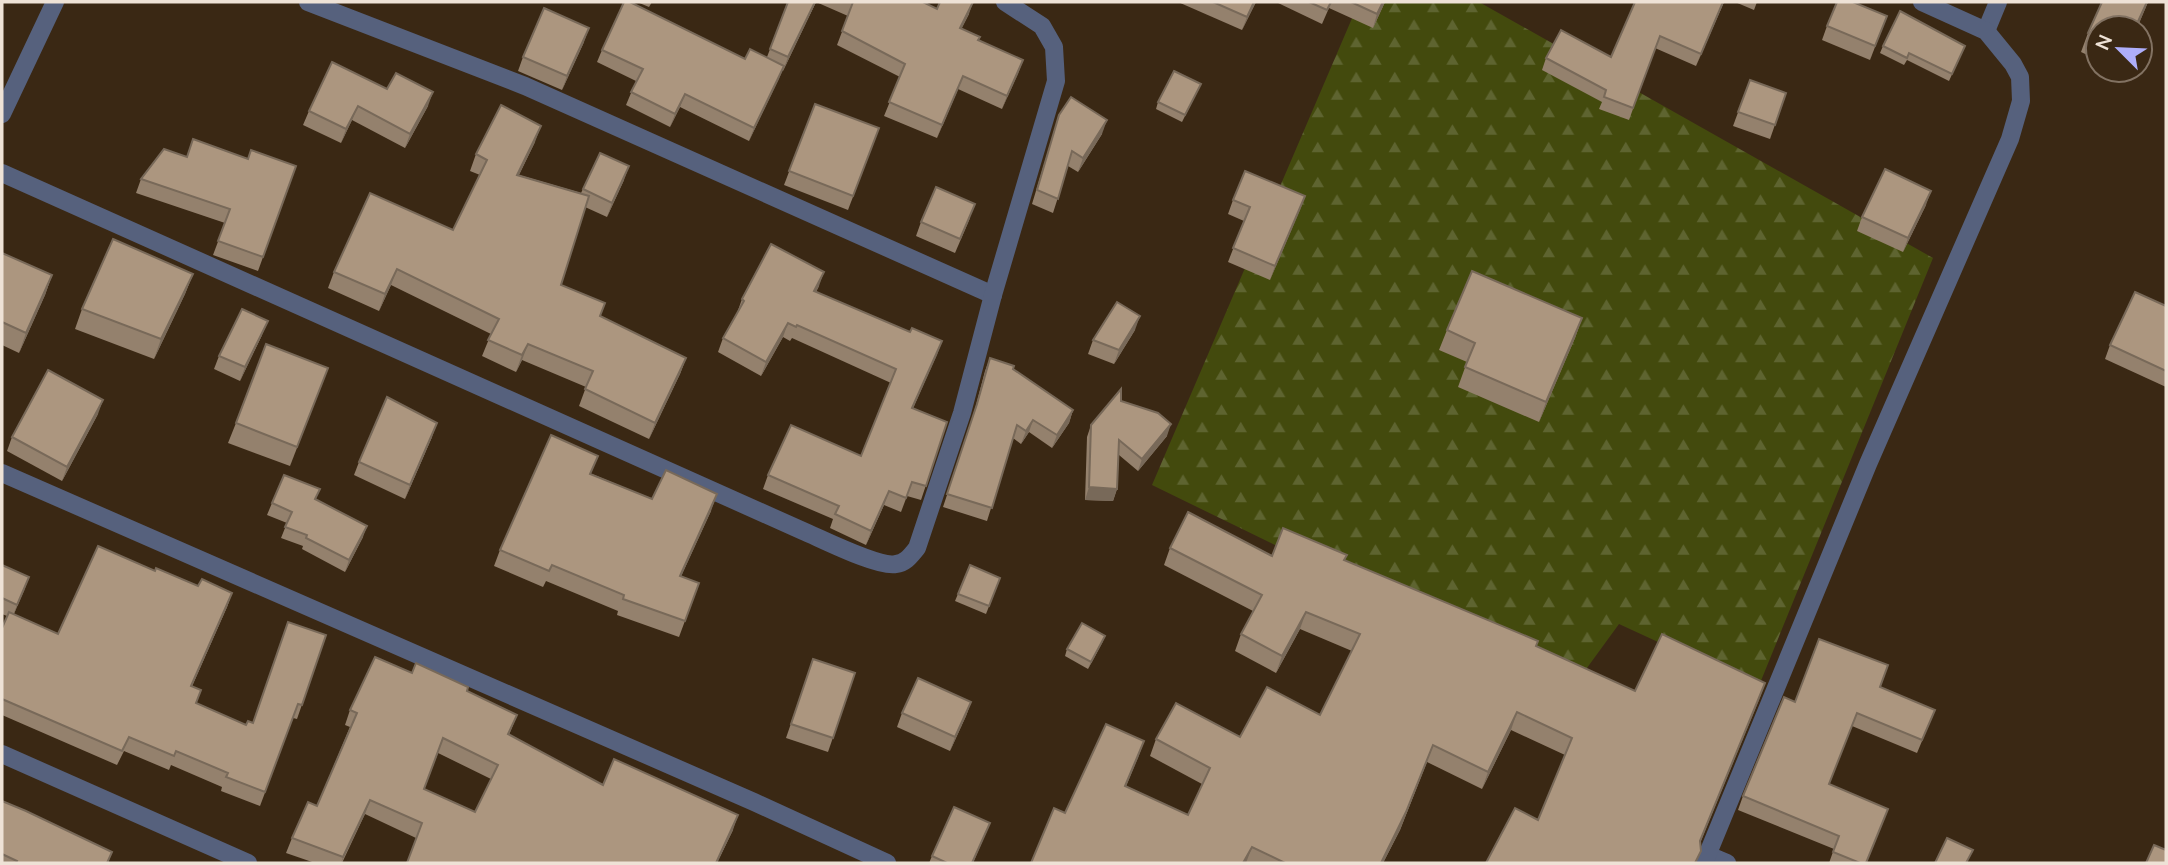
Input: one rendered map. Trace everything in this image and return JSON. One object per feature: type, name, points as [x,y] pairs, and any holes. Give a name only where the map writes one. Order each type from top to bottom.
[{"type":"street","points":[[308,2],[525,86],[993,295]]},
{"type":"street","points":[[2,173],[803,531],[878,562],[899,564],[909,559],[917,548],[962,414],[993,295],[1056,81],[1054,47],[1042,26],[1005,2]]},
{"type":"street","points":[[1727,863],[1706,859],[1868,464],[2010,139],[2021,101],[2020,77],[1986,31],[1922,2]]},
{"type":"street","points":[[1986,31],[1998,2]]},
{"type":"street","points":[[2,114],[49,4]]},
{"type":"street","points":[[2,472],[887,863]]},
{"type":"street","points":[[2,754],[248,863]]},
{"type":"green space","points":[[1359,2],[1479,2],[1933,258],[1758,688],[1619,624],[1584,672],[1277,546],[1152,485]]},
{"type":"building","points":[[624,2],[630,2],[745,59],[750,49],[784,66],[754,128],[685,94],[675,114],[631,92],[643,69],[602,50]]},
{"type":"building","points":[[788,2],[815,2],[788,57],[770,49]]},
{"type":"building","points":[[853,2],[923,2],[937,9],[940,2],[973,2],[960,28],[980,37],[978,40],[1023,60],[1007,96],[963,76],[942,125],[889,102],[905,64],[842,31]]},
{"type":"building","points":[[1213,2],[1254,2],[1247,17]]},
{"type":"building","points":[[1309,2],[1331,2],[1327,10]]},
{"type":"building","points":[[1351,2],[1383,2],[1377,14]]},
{"type":"building","points":[[1635,2],[1723,2],[1701,54],[1660,36],[1633,108],[1604,97],[1606,90],[1546,58],[1561,30],[1611,57]]},
{"type":"building","points":[[1837,2],[1853,2],[1887,16],[1875,46],[1827,26]]},
{"type":"building","points":[[2102,2],[2147,2],[2141,14],[2097,14]]},
{"type":"building","points":[[544,8],[589,28],[567,76],[523,57]]},
{"type":"building","points":[[1900,11],[1965,46],[1952,74],[1909,53],[1907,58],[1883,46]]},
{"type":"building","points":[[332,62],[387,89],[396,73],[433,92],[410,134],[358,106],[346,129],[309,111]]},
{"type":"building","points":[[1174,71],[1201,84],[1185,115],[1158,102]]},
{"type":"building","points":[[1750,80],[1786,93],[1775,125],[1738,112]]},
{"type":"building","points":[[1071,97],[1107,120],[1083,158],[1072,151],[1058,199],[1037,190],[1059,115]]},
{"type":"building","points":[[815,104],[879,128],[853,196],[789,171]]},
{"type":"building","points":[[501,105],[541,126],[517,175],[589,196],[561,285],[605,303],[600,316],[686,358],[655,423],[585,389],[593,371],[528,344],[522,355],[488,340],[499,319],[397,269],[385,294],[334,272],[370,193],[453,230],[487,160],[476,154]]},
{"type":"building","points":[[193,139],[248,159],[251,150],[296,166],[263,257],[218,241],[230,209],[141,179],[164,149],[187,157]]},
{"type":"building","points":[[600,153],[629,166],[612,203],[583,189]]},
{"type":"building","points":[[1885,169],[1931,191],[1908,238],[1862,217]]},
{"type":"building","points":[[1245,171],[1305,196],[1275,266],[1233,248],[1250,207],[1233,200]]},
{"type":"building","points":[[936,187],[975,204],[960,239],[921,222]]},
{"type":"building","points":[[113,239],[193,274],[161,339],[82,309]]},
{"type":"building","points":[[771,244],[824,272],[814,291],[910,332],[912,328],[942,341],[912,408],[947,422],[926,486],[912,482],[906,498],[889,491],[871,531],[835,514],[839,506],[768,475],[791,425],[861,456],[896,369],[788,323],[766,362],[723,338]]},
{"type":"building","points":[[2,253],[52,275],[26,333],[2,322]]},
{"type":"building","points":[[1472,271],[1582,318],[1546,402],[1465,367],[1475,343],[1447,330]]},
{"type":"building","points":[[2135,292],[2166,306],[2166,371],[2110,345]]},
{"type":"building","points":[[1117,302],[1140,316],[1119,350],[1093,340]]},
{"type":"building","points":[[242,309],[268,321],[245,367],[219,356]]},
{"type":"building","points":[[266,344],[328,368],[297,447],[236,423]]},
{"type":"building","points":[[990,358],[1014,366],[1013,369],[1073,410],[1057,435],[1033,420],[1026,431],[1017,425],[992,508],[947,494]]},
{"type":"building","points":[[48,370],[103,400],[67,467],[12,437]]},
{"type":"building","points":[[1121,389],[1121,401],[1158,413],[1171,424],[1142,459],[1119,440],[1117,489],[1089,487],[1091,425]]},
{"type":"building","points":[[387,397],[437,423],[410,485],[359,462]]},
{"type":"building","points":[[551,435],[598,456],[590,474],[652,499],[666,470],[717,494],[680,576],[699,583],[685,621],[623,599],[624,595],[552,565],[549,571],[500,550]]},
{"type":"building","points":[[284,475],[320,489],[315,499],[367,526],[349,560],[306,538],[307,535],[285,527],[292,512],[272,503]]},
{"type":"building","points":[[1188,512],[1272,556],[1283,528],[1347,555],[1344,560],[1538,641],[1536,646],[1635,691],[1662,634],[1765,683],[1700,841],[1701,851],[1695,863],[1486,863],[1515,808],[1538,820],[1572,738],[1517,712],[1488,772],[1433,745],[1406,812],[1381,863],[1285,863],[1252,847],[1243,863],[1031,863],[1054,808],[1065,813],[1106,724],[1144,741],[1125,786],[1188,815],[1210,768],[1156,739],[1176,703],[1240,737],[1267,687],[1320,715],[1360,634],[1306,612],[1282,656],[1241,634],[1262,595],[1170,548]]},
{"type":"building","points":[[98,546],[155,571],[156,568],[198,586],[202,579],[232,593],[191,686],[201,690],[196,703],[246,725],[248,721],[253,723],[288,622],[326,635],[302,705],[298,704],[265,792],[226,777],[228,773],[176,751],[174,756],[129,737],[122,751],[2,699],[2,628],[9,612],[58,634]]},
{"type":"building","points":[[2,565],[29,577],[17,605],[2,598]]},
{"type":"building","points":[[970,565],[1000,578],[989,606],[958,594]]},
{"type":"building","points":[[1082,623],[1105,636],[1091,662],[1067,649]]},
{"type":"building","points":[[1819,639],[1888,665],[1880,687],[1935,710],[1922,740],[1857,713],[1829,784],[1888,809],[1866,863],[1833,852],[1839,836],[1743,796],[1784,697],[1795,702]]},
{"type":"building","points":[[375,657],[412,673],[416,663],[468,687],[467,691],[517,715],[508,734],[603,785],[614,759],[738,815],[716,863],[407,863],[422,823],[370,800],[343,857],[292,838],[308,802],[317,806],[357,713],[350,710]],"holes":[[[443,738],[498,765],[475,812],[424,789]]]},
{"type":"building","points":[[813,659],[855,673],[833,738],[791,724]]},
{"type":"building","points":[[918,678],[971,702],[955,737],[902,713]]},
{"type":"building","points":[[2,801],[112,852],[107,863],[16,863],[17,861],[2,854]]},
{"type":"building","points":[[954,807],[990,823],[972,863],[947,863],[932,856]]},
{"type":"building","points":[[1947,838],[1973,850],[1966,863],[1935,863]]},
{"type":"building","points":[[2154,845],[2166,850],[2166,863],[2146,863]]}]
